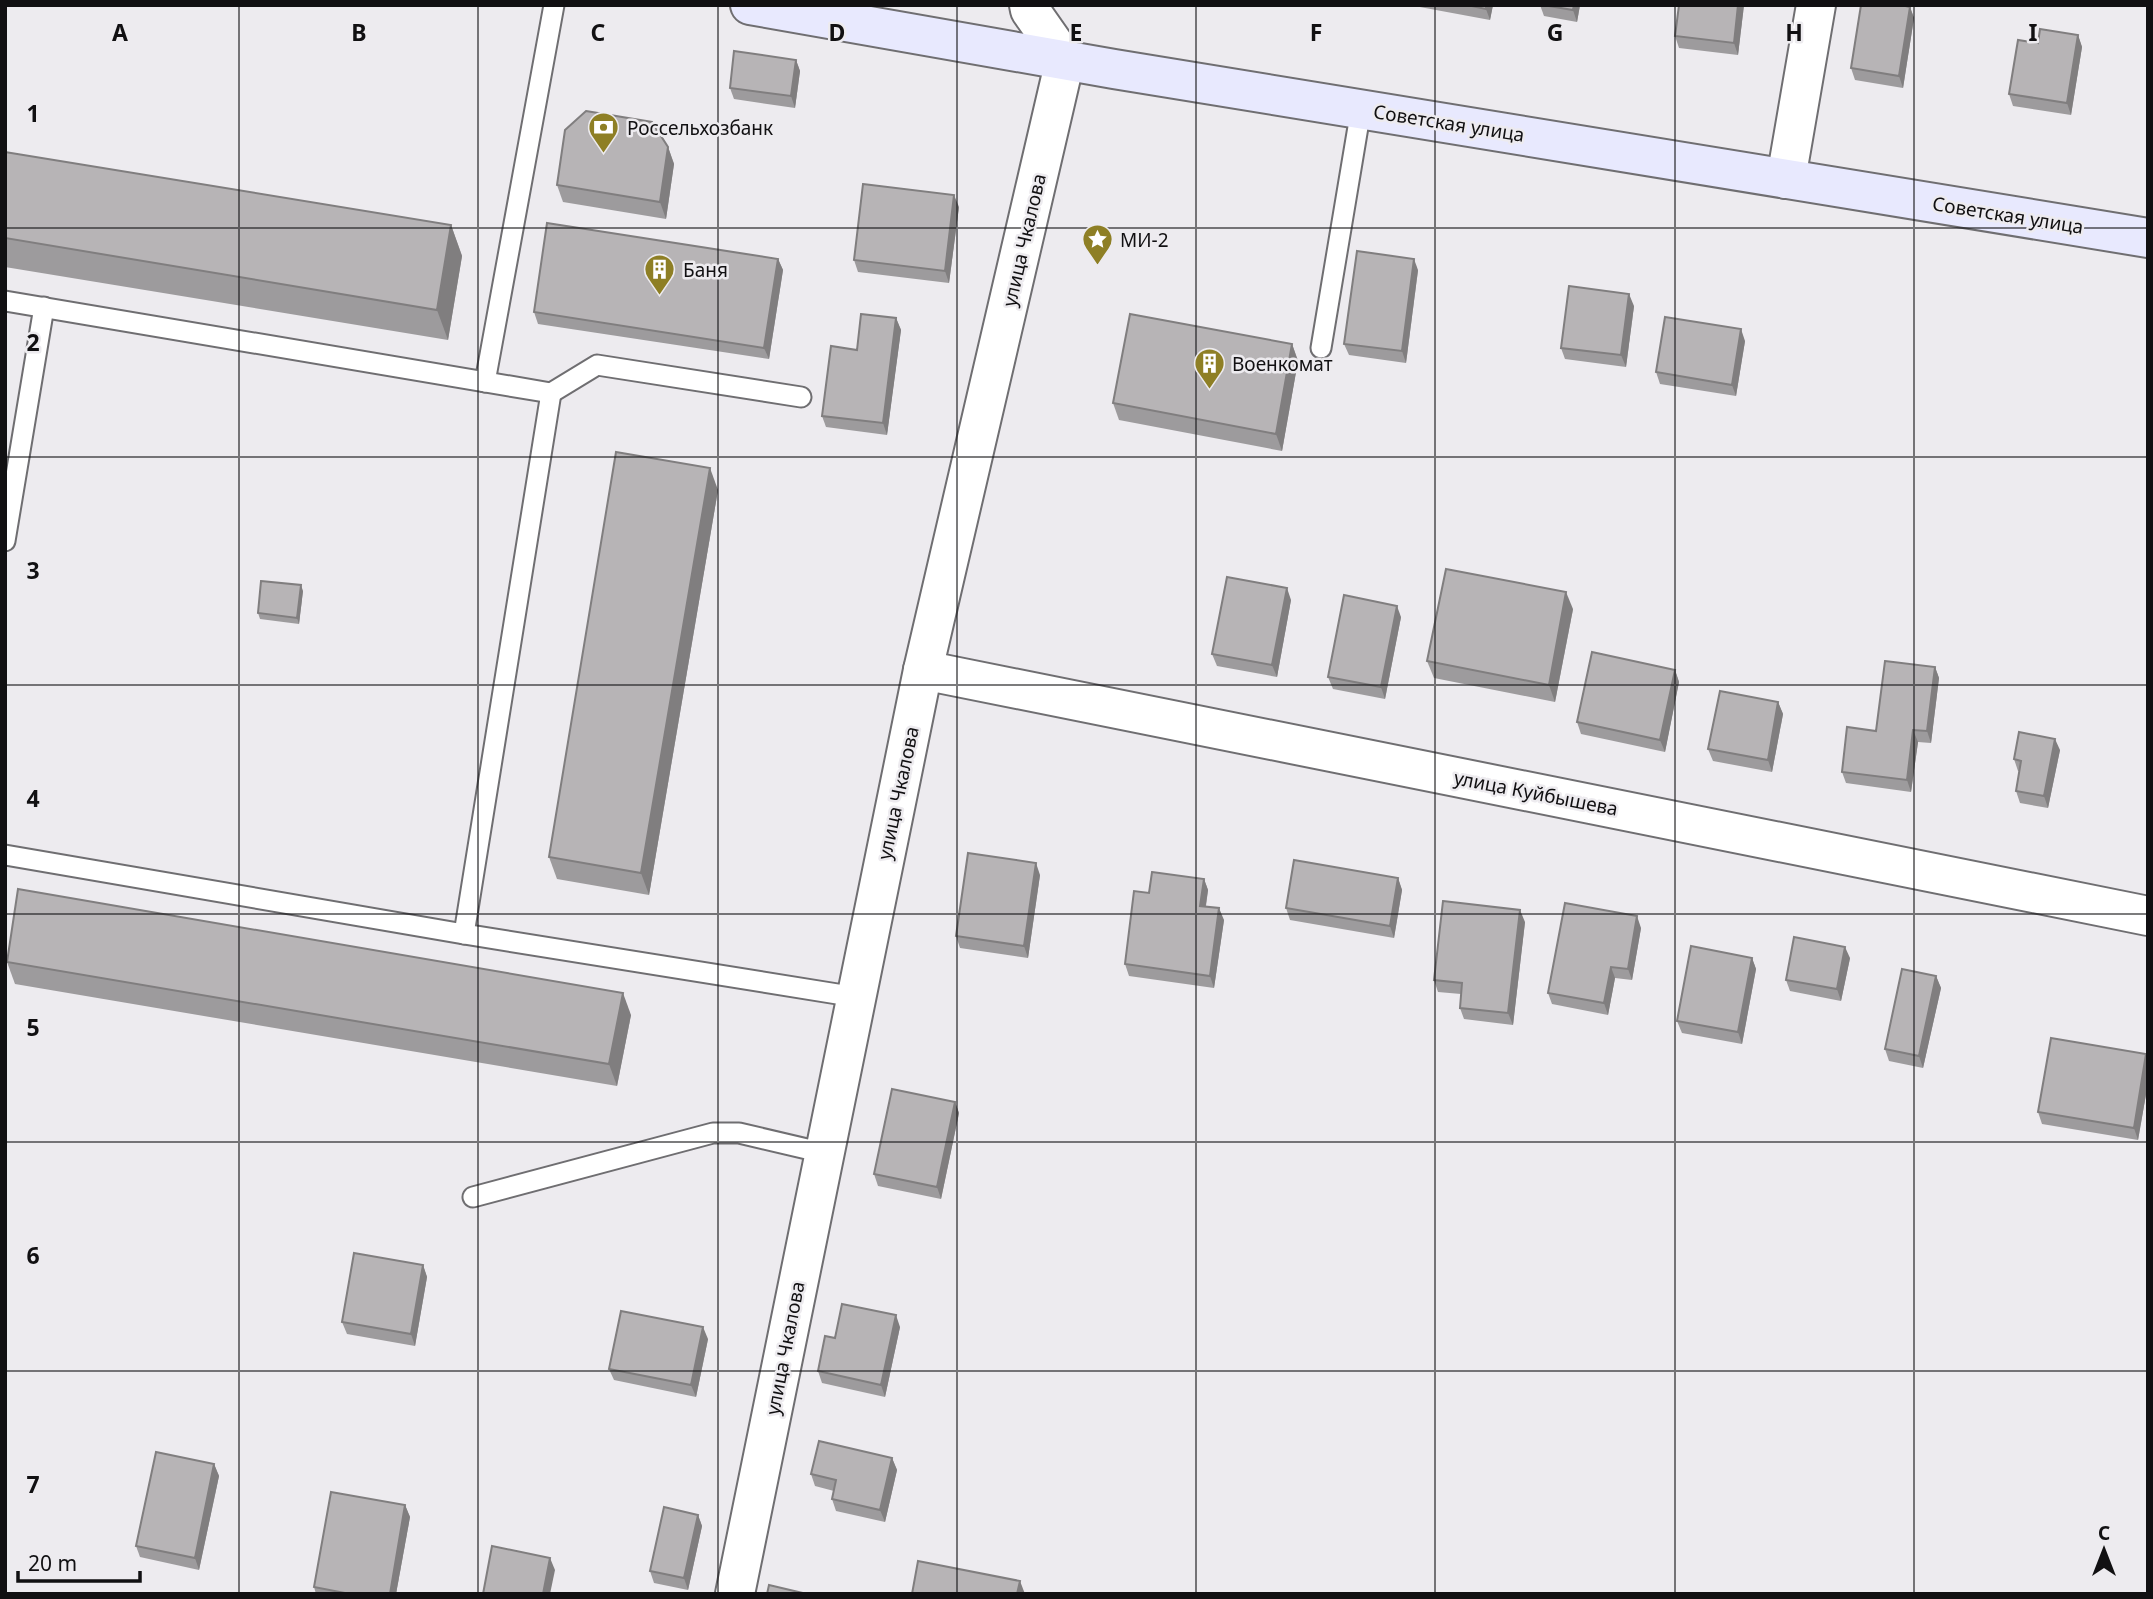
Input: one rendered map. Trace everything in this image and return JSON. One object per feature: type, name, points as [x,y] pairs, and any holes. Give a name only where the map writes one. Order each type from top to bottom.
[{"type":"street","name":"Советская улица","points":[[750,5],[1065,60],[2148,238]]},
{"type":"street","points":[[1029,5],[1065,60]]},
{"type":"street","points":[[1786,179],[1816,5]]},
{"type":"street","name":"улица Чкалова","points":[[735,1594],[923,670],[1065,60]]},
{"type":"street","name":"улица Куйбышева","points":[[923,670],[2148,916]]},
{"type":"lane","points":[[485,382],[554,5]]},
{"type":"lane","points":[[1321,348],[1361,109]]},
{"type":"lane","points":[[5,301],[551,393],[597,365],[801,397]]},
{"type":"lane","points":[[5,541],[44,307]]},
{"type":"lane","points":[[464,934],[551,393]]},
{"type":"lane","points":[[5,855],[856,998]]},
{"type":"lane","points":[[473,1197],[713,1133],[739,1133],[824,1153]]},
{"type":"building","points":[[1467,5],[1486,5],[1486,9]]},
{"type":"building","points":[[1543,5],[1574,5],[1573,10]]},
{"type":"building","points":[[1679,5],[1738,5],[1734,43],[1675,36]]},
{"type":"building","points":[[1861,5],[1910,7],[1899,76],[1851,68]]},
{"type":"building","points":[[2040,29],[2078,35],[2067,103],[2009,94],[2018,40],[2038,43]]},
{"type":"building","points":[[734,51],[796,60],[791,96],[730,88]]},
{"type":"building","points":[[586,111],[652,122],[668,147],[660,202],[557,185],[565,130]]},
{"type":"building","points":[[5,152],[451,225],[437,310],[5,238]]},
{"type":"building","points":[[863,184],[954,195],[945,271],[854,260]]},
{"type":"building","name":"Баня","points":[[547,223],[778,259],[764,348],[534,312]]},
{"type":"building","points":[[1357,251],[1414,259],[1402,351],[1344,344]]},
{"type":"building","points":[[1569,286],[1629,294],[1621,355],[1561,348]]},
{"type":"building","points":[[861,314],[896,318],[883,423],[822,416],[831,346],[857,350]]},
{"type":"building","name":"Военкомат","points":[[1130,314],[1292,344],[1276,434],[1113,403]]},
{"type":"building","points":[[1665,317],[1741,329],[1732,385],[1656,372]]},
{"type":"building","points":[[616,452],[710,468],[641,873],[549,857]]},
{"type":"building","points":[[1446,569],[1566,592],[1549,685],[1427,661]]},
{"type":"building","points":[[1227,577],[1287,588],[1272,665],[1212,654]]},
{"type":"building","points":[[261,581],[301,585],[297,618],[258,613]]},
{"type":"building","points":[[1344,595],[1397,606],[1381,687],[1328,677]]},
{"type":"building","points":[[1592,652],[1675,670],[1660,740],[1577,722]]},
{"type":"building","points":[[1885,661],[1935,667],[1927,731],[1913,730],[1907,780],[1842,772],[1847,727],[1876,731]]},
{"type":"building","points":[[1720,691],[1778,702],[1768,760],[1708,749]]},
{"type":"building","points":[[2019,732],[2055,739],[2044,796],[2016,791],[2021,761],[2014,759]]},
{"type":"building","points":[[968,853],[1036,863],[1024,946],[956,936]]},
{"type":"building","points":[[1294,860],[1398,878],[1390,926],[1286,908]]},
{"type":"building","points":[[1152,872],[1204,879],[1200,906],[1219,908],[1210,976],[1125,964],[1134,891],[1149,893]]},
{"type":"building","points":[[18,889],[623,993],[609,1064],[7,962]]},
{"type":"building","points":[[1443,901],[1520,910],[1508,1013],[1460,1008],[1462,983],[1434,980]]},
{"type":"building","points":[[1565,903],[1637,916],[1628,969],[1611,967],[1604,1003],[1548,993]]},
{"type":"building","points":[[1794,937],[1845,947],[1837,989],[1786,980]]},
{"type":"building","points":[[1691,946],[1752,958],[1738,1032],[1677,1021]]},
{"type":"building","points":[[1902,969],[1936,976],[1919,1056],[1885,1049]]},
{"type":"building","points":[[2051,1038],[2146,1054],[2134,1128],[2038,1112]]},
{"type":"building","points":[[892,1089],[955,1102],[937,1187],[874,1174]]},
{"type":"building","points":[[354,1253],[423,1265],[411,1334],[342,1322]]},
{"type":"building","points":[[842,1304],[896,1315],[881,1385],[818,1371],[825,1336],[835,1338]]},
{"type":"building","points":[[621,1311],[703,1327],[691,1385],[609,1369]]},
{"type":"building","points":[[819,1441],[892,1458],[880,1510],[832,1499],[836,1480],[811,1474]]},
{"type":"building","points":[[156,1452],[214,1464],[195,1558],[136,1546]]},
{"type":"building","points":[[331,1492],[405,1505],[390,1594],[350,1594],[314,1587]]},
{"type":"building","points":[[664,1507],[698,1515],[684,1578],[650,1571]]},
{"type":"building","points":[[492,1546],[550,1558],[543,1594],[483,1594]]},
{"type":"building","points":[[918,1561],[1020,1581],[1017,1594],[912,1594]]},
{"type":"building","points":[[769,1585],[807,1594],[767,1594]]},
{"type":"place","name":"Россельхозбанк","points":[[604,155]]},
{"type":"place","name":"МИ-2","points":[[1097,267]]},
{"type":"place","name":"Баня","points":[[660,297]]},
{"type":"place","name":"Военкомат","points":[[1209,391]]}]
